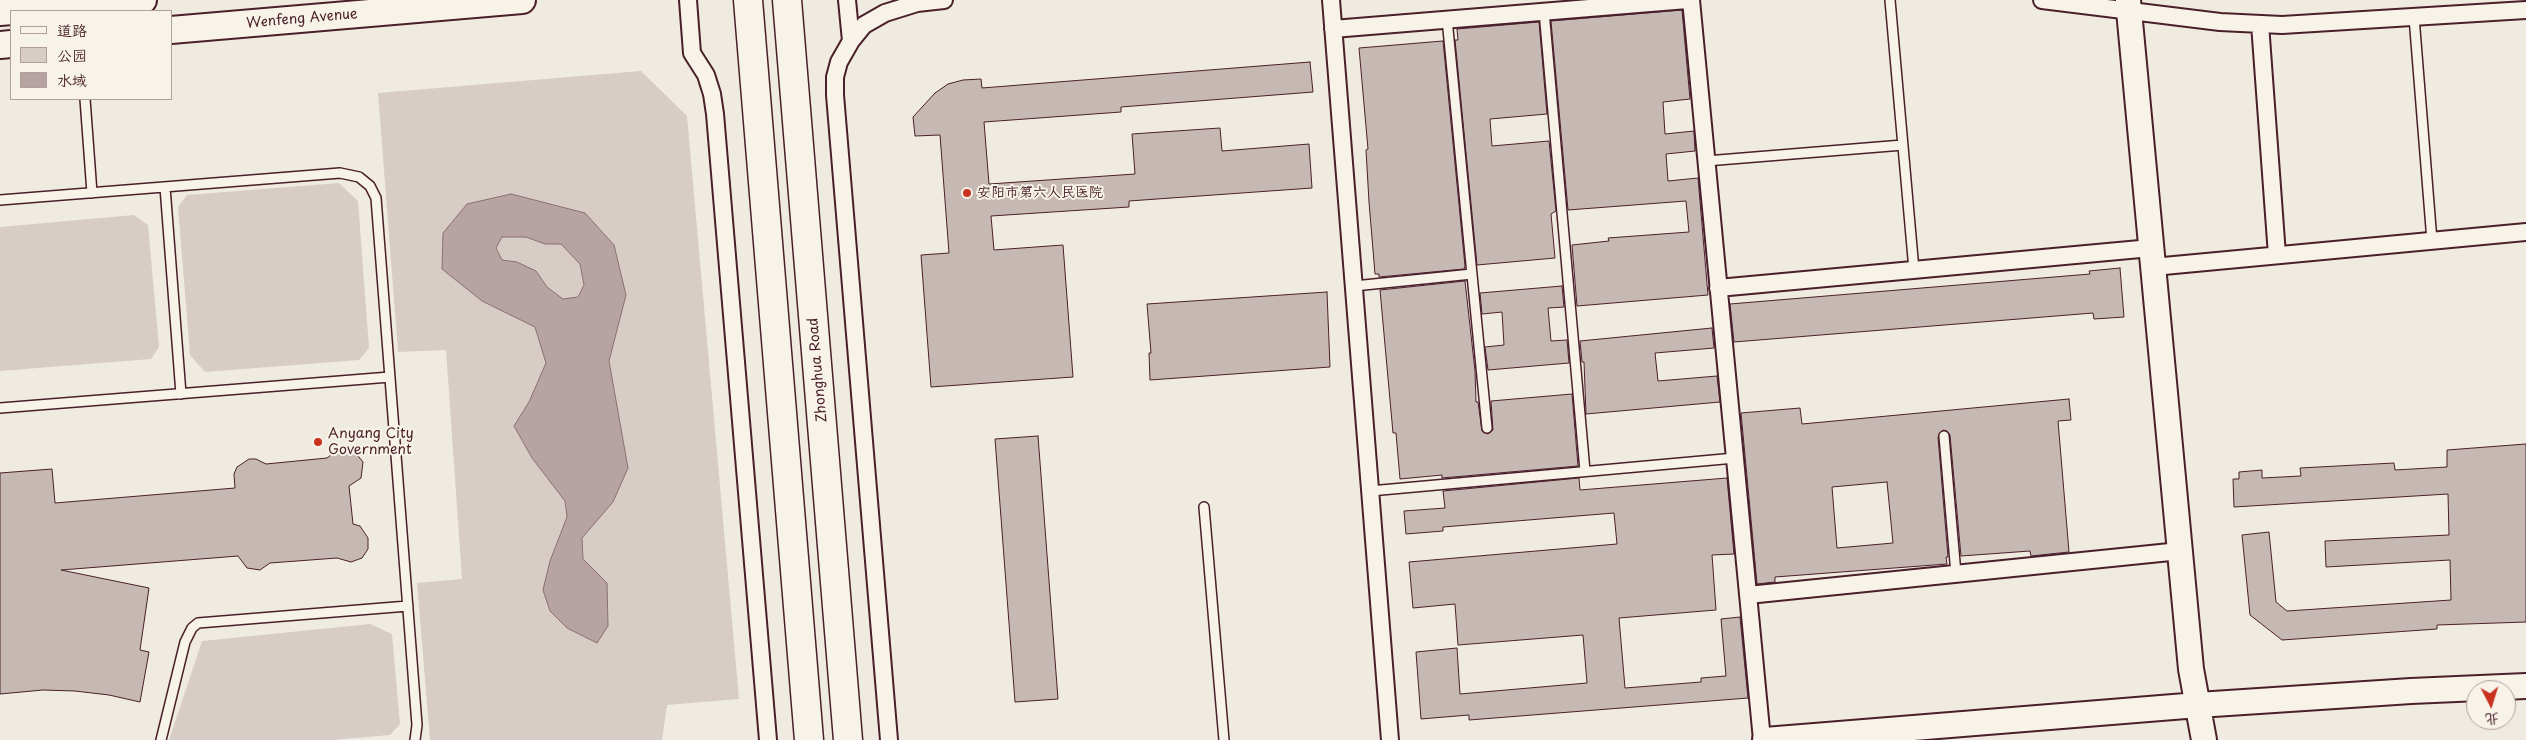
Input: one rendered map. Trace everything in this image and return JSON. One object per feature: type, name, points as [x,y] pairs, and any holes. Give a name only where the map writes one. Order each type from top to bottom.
[{"type":"highway","points":[[748,0],[809,740]]},
{"type":"highway","name":"Zhonghua Road","points":[[787,0],[848,740]]},
{"type":"main road","points":[[24,10],[143,0]]},
{"type":"main road","name":"Wenfeng Avenue","points":[[172,30],[522,0]]},
{"type":"street","points":[[688,0],[692,53],[706,75],[712,94],[715,114],[768,740]]},
{"type":"street","points":[[847,0],[851,41]]},
{"type":"street","points":[[889,740],[835,95],[838,62],[864,25],[885,13],[917,3],[944,0]]},
{"type":"street","points":[[1331,0],[1390,740]]},
{"type":"street","points":[[1333,29],[1689,0],[1763,740],[2198,705],[2411,691],[2526,686]]},
{"type":"street","points":[[2042,0],[2128,5],[2220,22],[2282,25],[2526,10]]},
{"type":"street","points":[[2128,5],[2191,669],[2204,740]]},
{"type":"street","points":[[2260,24],[2277,255]]},
{"type":"street","points":[[1718,288],[1914,270],[2152,257],[2277,255],[2526,232]]},
{"type":"street","points":[[1748,594],[2180,551]]},
{"type":"lane","points":[[1890,0],[1914,270]]},
{"type":"lane","points":[[1544,11],[1586,472]]},
{"type":"lane","points":[[2414,17],[2432,241]]},
{"type":"lane","points":[[1447,19],[1487,428]]},
{"type":"lane","points":[[85,100],[92,193]]},
{"type":"lane","points":[[1706,161],[1903,144]]},
{"type":"lane","points":[[0,200],[340,173],[359,177],[370,186],[376,198],[417,725],[415,740]]},
{"type":"lane","points":[[164,187],[181,394]]},
{"type":"lane","points":[[1354,286],[1472,274]]},
{"type":"lane","points":[[0,408],[390,377]]},
{"type":"lane","points":[[1944,436],[1956,574]]},
{"type":"lane","points":[[1370,491],[1735,458]]},
{"type":"lane","points":[[1204,507],[1224,740]]},
{"type":"lane","points":[[161,740],[185,642],[192,628],[198,623],[408,606]]},
{"type":"green space","points":[[641,71],[687,116],[739,699],[667,705],[662,740],[430,740],[417,583],[462,579],[446,350],[398,352],[378,93]]},
{"type":"green space","points":[[339,183],[358,201],[369,348],[359,360],[205,372],[190,355],[178,207],[187,195]]},
{"type":"green space","points":[[134,215],[148,225],[159,347],[151,359],[0,371],[0,227]]},
{"type":"green space","points":[[370,624],[392,634],[400,724],[390,735],[333,740],[169,740],[202,641]]},
{"type":"water","points":[[511,194],[585,213],[614,245],[626,295],[609,361],[628,468],[613,502],[582,538],[583,559],[607,583],[608,626],[597,643],[567,628],[550,611],[543,590],[550,561],[567,517],[565,501],[532,458],[514,426],[529,402],[546,363],[535,327],[482,301],[442,269],[443,233],[467,204]],"holes":[[[502,237],[526,237],[545,244],[561,244],[580,264],[584,285],[578,297],[563,299],[547,287],[536,271],[517,262],[502,260],[496,248]]]},
{"type":"building","points":[[1682,10],[1690,99],[1663,102],[1665,134],[1694,131],[1695,151],[1666,154],[1668,181],[1698,178],[1708,295],[1577,306],[1572,245],[1609,241],[1608,238],[1689,232],[1686,201],[1568,210],[1551,21]]},
{"type":"building","points":[[1539,22],[1547,114],[1490,119],[1492,146],[1549,141],[1556,211],[1551,214],[1555,258],[1477,265],[1455,40],[1458,40],[1457,29]]},
{"type":"building","points":[[1443,41],[1465,266],[1464,269],[1379,277],[1379,274],[1375,274],[1366,150],[1368,149],[1359,48]]},
{"type":"building","points":[[1310,62],[1313,92],[1121,107],[1121,112],[984,122],[989,184],[1135,174],[1132,134],[1220,128],[1222,151],[1309,144],[1312,188],[1129,201],[1129,207],[991,216],[994,250],[1063,245],[1073,377],[931,387],[921,255],[949,253],[940,135],[915,136],[913,117],[935,93],[948,84],[963,80],[981,79],[982,88]]},
{"type":"building","points":[[2120,268],[2124,317],[2094,319],[2093,313],[1734,342],[1730,304],[2090,274],[2089,271]]},
{"type":"building","points":[[1465,281],[1475,371],[1476,402],[1478,402],[1482,431],[1488,434],[1493,430],[1491,401],[1572,394],[1578,466],[1442,478],[1442,475],[1400,479],[1396,433],[1393,433],[1380,290]]},
{"type":"building","points":[[1562,286],[1564,307],[1548,308],[1551,341],[1567,340],[1569,363],[1488,370],[1485,347],[1504,345],[1502,312],[1482,314],[1480,293]]},
{"type":"building","points":[[1327,292],[1330,367],[1150,380],[1149,353],[1151,353],[1147,304]]},
{"type":"building","points":[[1712,328],[1714,348],[1655,353],[1658,381],[1717,376],[1720,402],[1586,414],[1584,362],[1582,362],[1580,341]]},
{"type":"building","points":[[2069,399],[2071,420],[2058,421],[2069,552],[2031,556],[2030,551],[1961,556],[1950,435],[1947,431],[1943,430],[1938,437],[1947,564],[1775,577],[1775,582],[1757,584],[1741,413],[1800,408],[1802,424]],"holes":[[[1887,482],[1893,543],[1837,548],[1832,487]]]},
{"type":"building","points":[[1038,436],[1058,699],[1015,702],[995,439]]},
{"type":"building","points":[[2526,444],[2526,622],[2437,625],[2437,629],[2282,640],[2250,615],[2242,535],[2269,532],[2276,602],[2287,611],[2451,600],[2450,560],[2326,567],[2325,541],[2449,535],[2448,494],[2234,507],[2233,479],[2239,479],[2239,472],[2262,470],[2262,478],[2301,476],[2300,468],[2394,463],[2395,470],[2447,467],[2447,450]]},
{"type":"building","points":[[340,448],[354,451],[363,462],[361,478],[349,486],[353,524],[360,526],[368,538],[368,549],[362,558],[351,562],[337,558],[270,563],[260,570],[247,568],[238,556],[61,570],[149,588],[140,650],[149,652],[140,702],[109,695],[75,691],[43,690],[0,694],[0,473],[52,469],[55,503],[235,488],[234,474],[237,467],[249,459],[256,459],[266,464],[327,458]]},
{"type":"building","points":[[1579,478],[1580,490],[1727,478],[1734,554],[1712,555],[1716,610],[1619,618],[1625,688],[1701,682],[1701,678],[1726,676],[1721,619],[1740,617],[1748,698],[1469,720],[1469,715],[1421,719],[1416,652],[1457,648],[1460,694],[1587,683],[1583,635],[1458,645],[1455,604],[1413,608],[1409,562],[1617,544],[1614,513],[1443,527],[1443,531],[1406,534],[1404,511],[1445,508],[1443,491]]},
{"type":"place","name":"安阳市第六人民医院","points":[[967,193]]},
{"type":"place","name":"Anyang City Government","points":[[318,442]]}]
